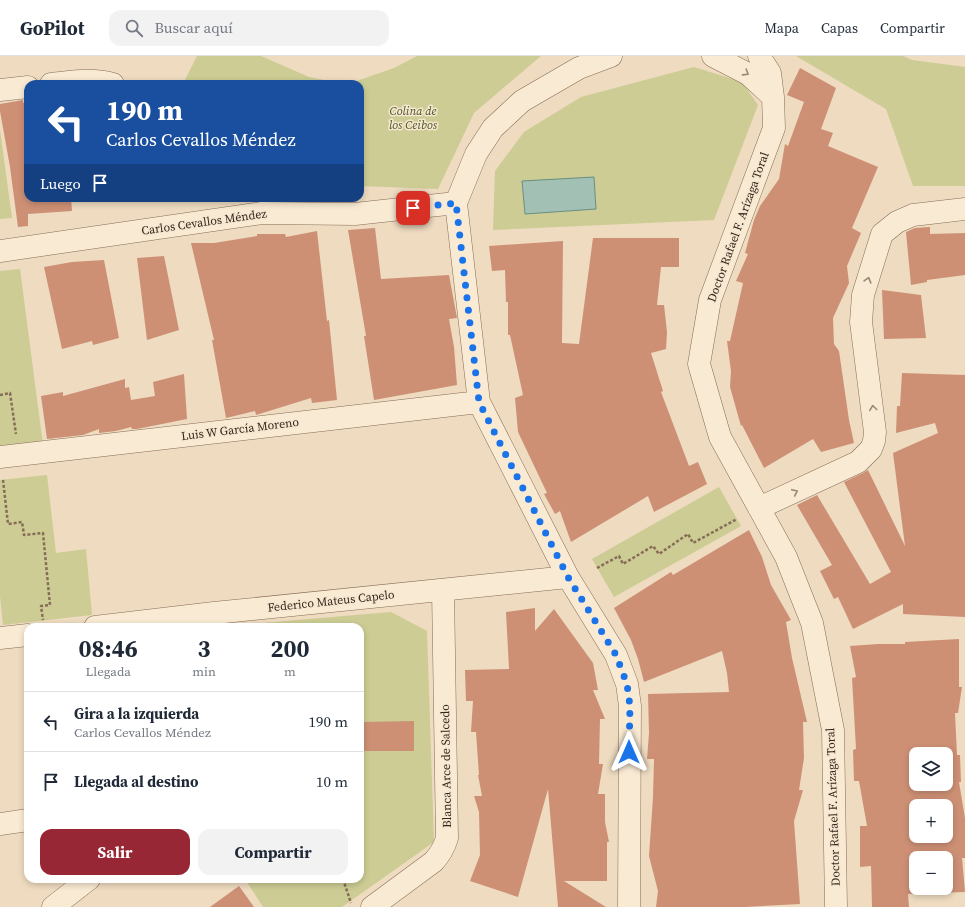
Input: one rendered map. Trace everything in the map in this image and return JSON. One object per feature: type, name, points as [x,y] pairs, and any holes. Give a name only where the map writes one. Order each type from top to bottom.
[{"type":"street","points":[[611,56],[579,68],[522,101],[493,128],[476,154],[456,203],[479,402],[568,577],[616,655],[627,684],[630,706],[629,907]]},
{"type":"street","points":[[713,56],[748,74],[773,97]]},
{"type":"street","name":"Doctor Rafael F. Arízaga Toral","points":[[759,56],[770,73],[773,97],[774,128],[710,300],[699,364],[720,437],[786,558],[812,623],[833,730],[836,907]]},
{"type":"street","points":[[0,90],[24,87]]},
{"type":"street","points":[[334,202],[355,214]]},
{"type":"street","name":"Carlos Cevallos Méndez","points":[[0,251],[258,206],[355,214],[456,203]]},
{"type":"street","points":[[759,508],[858,462],[871,449],[875,432],[861,322],[863,295],[882,234],[897,222],[913,215],[965,209]]},
{"type":"street","name":"Luis W García Moreno","points":[[0,457],[479,402]]},
{"type":"street","name":"Federico Mateus Capelo","points":[[129,623],[568,577]]},
{"type":"street","name":"Blanca Arce de Salcedo","points":[[372,907],[433,862],[440,854],[447,838],[443,590]]},
{"type":"street","points":[[0,638],[24,631]]},
{"type":"street","points":[[0,824],[24,821]]},
{"type":"street","points":[[53,907],[84,883]]},
{"type":"path","points":[[0,395],[10,393],[17,441]]},
{"type":"path","points":[[3,480],[8,524],[22,522],[24,535],[43,533],[50,606],[41,606],[37,623]]},
{"type":"path","points":[[597,568],[619,556],[623,564],[653,546],[659,554],[688,534],[693,543],[736,518]]},
{"type":"path","points":[[344,883],[352,907]]},
{"type":"green space","points":[[197,56],[261,56],[309,77],[324,80],[185,80]]},
{"type":"green space","name":"Colina de los Ceibos","points":[[417,56],[541,56],[474,113],[438,189],[364,186],[364,80],[360,80],[394,68]]},
{"type":"green space","points":[[796,56],[903,56],[912,60],[965,67],[965,186],[913,186],[886,109]]},
{"type":"green space","points":[[694,67],[742,82],[758,105],[714,220],[493,230],[495,171],[524,132],[581,97]]},
{"type":"green space","points":[[0,130],[12,218],[0,219]]},
{"type":"green space","points":[[20,269],[43,445],[0,451],[0,271]]},
{"type":"green space","points":[[47,475],[56,553],[86,549],[92,615],[3,625],[0,596],[0,480]]},
{"type":"green space","points":[[719,487],[741,526],[614,597],[592,559]]},
{"type":"green space","points":[[391,612],[427,631],[434,842],[342,907],[263,907],[248,883],[364,883],[364,623],[263,623]]},
{"type":"shaded area","points":[[594,177],[596,209],[525,214],[522,181]]},
{"type":"building","points":[[800,68],[836,88],[821,129],[833,133],[828,146],[878,167],[852,228],[861,233],[847,266],[849,283],[833,318],[834,344],[839,351],[849,420],[854,443],[821,452],[813,439],[764,468],[742,425],[741,426],[730,387],[731,371],[727,341],[730,341],[743,283],[736,281],[748,254],[745,253],[754,220],[760,206],[779,179],[785,144],[788,146],[804,102],[787,95]]},
{"type":"building","points":[[23,100],[24,103],[24,202],[71,202],[72,211],[28,214],[28,226],[18,227],[0,104]]},
{"type":"building","points":[[930,227],[930,234],[965,233],[965,275],[927,280],[927,282],[911,285],[906,232],[915,228]]},
{"type":"building","points":[[375,228],[381,279],[449,275],[457,318],[449,319],[454,347],[457,385],[374,400],[364,336],[366,336],[348,230]]},
{"type":"building","points":[[317,231],[327,321],[329,320],[337,400],[312,403],[311,398],[256,415],[255,411],[226,418],[212,340],[214,340],[191,243],[214,243],[257,236],[257,234],[285,234],[286,237]]},
{"type":"building","points":[[593,238],[679,238],[679,267],[661,267],[657,305],[664,305],[667,332],[666,349],[651,353],[663,391],[661,392],[689,466],[698,462],[707,484],[654,512],[648,496],[571,542],[560,511],[555,514],[544,494],[547,493],[518,432],[515,398],[523,395],[510,335],[508,335],[508,302],[506,302],[505,270],[492,271],[489,246],[563,241],[562,343],[579,344]]},
{"type":"building","points":[[164,256],[179,330],[147,340],[137,258]]},
{"type":"building","points":[[104,260],[119,338],[93,345],[92,341],[62,349],[44,267],[72,262]]},
{"type":"building","points":[[882,290],[921,295],[926,338],[884,339]]},
{"type":"building","points":[[902,373],[965,375],[965,617],[903,614],[903,604],[853,629],[838,597],[834,599],[820,571],[832,565],[797,505],[817,495],[870,584],[891,572],[844,482],[868,470],[905,546],[893,453],[938,433],[935,423],[896,433],[897,406],[900,406]]},
{"type":"building","points":[[184,374],[187,419],[137,429],[132,429],[131,427],[99,433],[99,429],[83,435],[47,439],[41,396],[63,392],[63,396],[125,379],[125,388],[129,387],[131,400],[155,396],[153,382]]},
{"type":"building","points":[[749,530],[762,557],[771,585],[791,620],[786,622],[792,658],[807,722],[803,722],[804,758],[799,790],[803,790],[794,821],[800,904],[745,907],[656,907],[658,891],[649,856],[654,759],[647,759],[649,733],[648,694],[729,692],[727,673],[722,651],[644,682],[631,640],[614,608],[671,572],[673,575]]},
{"type":"building","points":[[535,608],[535,631],[554,609],[593,663],[598,690],[593,690],[605,719],[600,719],[599,764],[603,764],[598,794],[605,794],[605,822],[609,842],[607,842],[607,881],[564,881],[606,907],[558,907],[548,789],[518,897],[470,881],[480,855],[479,812],[474,796],[482,796],[478,775],[476,732],[471,732],[473,701],[466,701],[465,670],[509,669],[506,612]]},
{"type":"building","points":[[959,639],[959,687],[962,687],[958,713],[955,713],[957,755],[960,755],[961,782],[959,782],[965,818],[965,858],[962,858],[965,892],[953,892],[953,851],[909,851],[909,907],[872,907],[871,866],[860,867],[860,826],[867,826],[859,781],[854,781],[853,750],[856,749],[852,678],[856,677],[850,646],[905,644],[905,642]]},
{"type":"building","points":[[414,721],[414,751],[364,751],[364,722]]},
{"type":"building","points":[[239,886],[254,907],[210,907]]},
{"type":"route","points":[[413,208],[456,203],[479,402],[568,577],[616,655],[627,684],[630,706],[629,752]]}]
